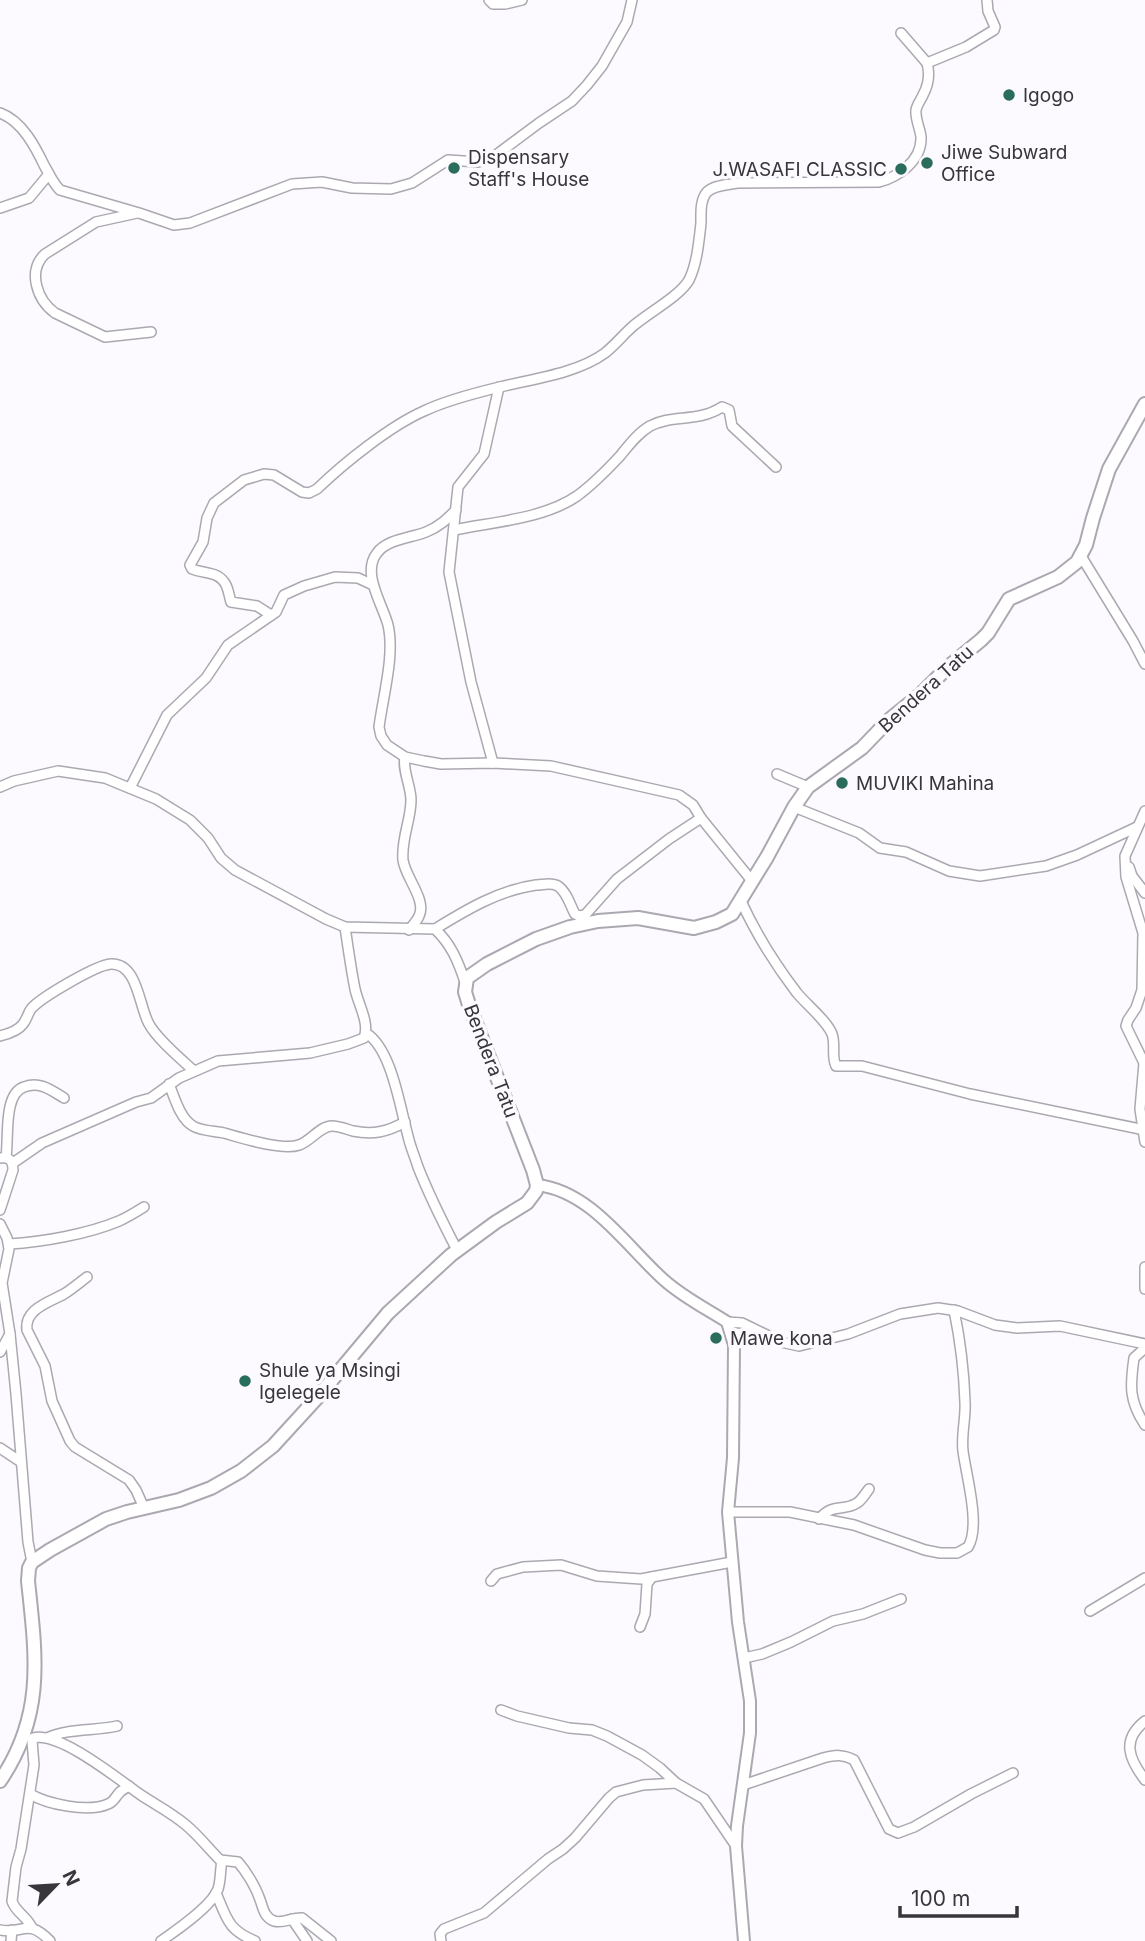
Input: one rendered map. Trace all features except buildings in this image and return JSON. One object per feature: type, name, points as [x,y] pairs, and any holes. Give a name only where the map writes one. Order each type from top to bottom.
[{"type":"main road","points":[[1081,556],[1109,469],[1145,404]]},
{"type":"main road","name":"Bendera Tatu","points":[[537,1185],[470,1008],[465,992],[470,975],[536,939],[585,919],[638,918],[694,928],[732,914],[808,787],[862,748],[889,720],[981,640],[1009,600],[1058,577],[1070,569],[1081,556]]},
{"type":"main road","points":[[0,1781],[19,1749],[30,1712],[35,1673],[28,1581],[32,1562],[106,1519],[180,1500],[211,1488],[241,1471],[273,1446],[388,1313],[457,1250],[527,1203],[537,1185]]},
{"type":"street","points":[[489,0],[493,4],[522,0]]},
{"type":"street","points":[[0,113],[13,118],[27,136],[55,185],[64,192],[139,213],[164,223],[182,226],[292,184],[322,182],[352,188],[391,188],[412,183],[448,160],[478,162],[492,158],[572,101],[587,85],[602,66],[627,22],[632,0]]},
{"type":"street","points":[[927,62],[966,47],[994,30],[988,11],[988,0]]},
{"type":"street","points":[[271,615],[257,606],[231,602],[226,584],[221,578],[214,573],[191,569],[190,565],[203,542],[207,518],[214,503],[244,480],[264,474],[274,475],[309,494],[388,432],[423,411],[499,387],[541,379],[592,361],[606,352],[655,308],[679,293],[688,281],[693,269],[701,224],[701,205],[706,193],[714,187],[737,183],[879,182],[893,178],[915,159],[920,146],[916,111],[930,74],[927,62],[901,33]]},
{"type":"street","points":[[0,208],[29,198],[49,173]]},
{"type":"street","points":[[139,213],[96,222],[45,254],[36,269],[36,284],[48,308],[105,337],[151,332]]},
{"type":"street","points":[[493,763],[471,682],[450,572],[458,486],[484,454],[499,387]]},
{"type":"street","points":[[454,530],[553,509],[577,496],[612,464],[639,434],[651,426],[663,421],[711,414],[722,407],[729,410],[732,426],[776,467]]},
{"type":"street","points":[[456,510],[437,527],[387,545],[378,551],[374,558],[373,584],[385,614],[390,638],[379,727],[387,745],[405,757],[441,764],[551,765],[684,797],[752,881]]},
{"type":"street","points":[[1081,556],[1145,664]]},
{"type":"street","points":[[130,788],[167,715],[206,678],[228,645],[271,615],[280,607],[284,596],[320,581],[347,576],[373,584]]},
{"type":"street","points":[[405,757],[411,804],[405,830],[403,860],[421,903],[420,915],[410,930]]},
{"type":"street","points":[[0,787],[58,771],[105,778],[156,799],[190,820],[208,838],[220,858],[235,870],[326,919],[345,927],[410,930],[435,929],[464,910],[515,888],[553,884],[561,888],[575,914],[585,919],[617,879],[701,818]]},
{"type":"street","points":[[777,774],[808,787]]},
{"type":"street","points":[[794,807],[859,833],[880,848],[906,852],[949,871],[980,876],[1046,866],[1077,855],[1137,827]]},
{"type":"street","points":[[1145,811],[1125,856],[1126,877],[1143,933],[1142,990],[1126,1026],[1144,1063],[1140,1109],[1145,1142]]},
{"type":"street","points":[[1125,856],[1132,876],[1145,893]]},
{"type":"street","points":[[741,901],[754,932],[793,987],[832,1035],[836,1066],[862,1066],[970,1094],[1144,1130]]},
{"type":"street","points":[[6,1159],[136,1102],[151,1098],[169,1084],[218,1061],[310,1053],[364,1038],[365,1022],[355,990],[345,927]]},
{"type":"street","points":[[435,929],[445,938],[455,954],[466,982]]},
{"type":"street","points":[[0,1036],[23,1025],[30,1010],[62,987],[100,967],[117,965],[125,969],[134,980],[149,1024],[194,1071]]},
{"type":"street","points":[[366,1033],[374,1038],[384,1053],[418,1167],[457,1250]]},
{"type":"street","points":[[0,1210],[11,1178],[6,1159],[13,1095],[17,1090],[36,1084],[47,1087],[64,1098]]},
{"type":"street","points":[[169,1084],[183,1113],[194,1127],[246,1140],[297,1146],[323,1128],[331,1126],[377,1133],[405,1122]]},
{"type":"street","points":[[537,1185],[559,1189],[590,1209],[683,1296],[727,1322],[742,1323],[781,1342],[799,1346],[848,1334],[900,1314],[938,1308],[954,1310],[995,1325],[1017,1328],[1060,1326],[1145,1346],[1134,1358],[1131,1396],[1145,1425]]},
{"type":"street","points":[[9,1244],[26,1243],[94,1228],[119,1221],[144,1207]]},
{"type":"street","points":[[0,1224],[9,1244],[2,1283],[10,1334],[32,1562]]},
{"type":"street","points":[[1145,1267],[1145,1289]]},
{"type":"street","points":[[87,1277],[37,1309],[28,1318],[27,1330],[44,1366],[52,1401],[70,1441],[75,1447],[129,1480],[144,1508]]},
{"type":"street","points":[[728,1512],[790,1512],[854,1525],[925,1550],[957,1553],[968,1548],[972,1536],[972,1508],[963,1450],[965,1400],[954,1310]]},
{"type":"street","points":[[727,1322],[734,1345],[733,1458],[728,1512],[738,1622],[750,1701],[750,1723],[736,1846],[744,1941]]},
{"type":"street","points":[[0,1352],[10,1334]]},
{"type":"street","points":[[0,1448],[21,1462]]},
{"type":"street","points":[[819,1518],[832,1508],[859,1502],[869,1489]]},
{"type":"street","points":[[491,1581],[497,1574],[511,1570],[561,1565],[597,1576],[621,1579],[652,1577],[732,1562]]},
{"type":"street","points":[[640,1627],[645,1614],[647,1584],[652,1577]]},
{"type":"street","points":[[1090,1611],[1145,1578]]},
{"type":"street","points":[[744,1658],[792,1642],[833,1621],[863,1614],[901,1599]]},
{"type":"street","points":[[501,1710],[569,1728],[592,1730],[642,1755],[676,1783],[704,1799],[736,1846]]},
{"type":"street","points":[[1145,1721],[1134,1730],[1130,1744],[1130,1754],[1145,1780]]},
{"type":"street","points":[[47,1738],[64,1732],[117,1726]]},
{"type":"street","points":[[32,1928],[27,1918],[13,1906],[12,1901],[34,1765],[32,1741],[38,1737],[62,1744],[85,1757],[184,1823],[222,1861],[235,1861],[241,1866],[270,1919],[279,1922],[302,1918],[331,1941]]},
{"type":"street","points":[[743,1785],[823,1758],[847,1756],[854,1760],[889,1829],[898,1833],[1013,1773]]},
{"type":"street","points":[[441,1941],[440,1934],[444,1929],[484,1913],[563,1849],[616,1792],[652,1784],[676,1783]]},
{"type":"street","points":[[30,1794],[42,1801],[60,1804],[104,1806],[129,1786]]},
{"type":"street","points":[[161,1941],[189,1921],[216,1894],[222,1861]]},
{"type":"street","points":[[216,1894],[234,1930],[255,1941]]},
{"type":"street","points":[[292,1919],[307,1941]]},
{"type":"street","points":[[0,1930],[32,1928],[50,1941]]},
{"type":"street","points":[[11,1941],[12,1930]]},
{"type":"place","name":"Igogo","points":[[1009,95]]},
{"type":"place","name":"Jiwe Subward Office","points":[[927,163]]},
{"type":"place","name":"Dispensary Staff's House","points":[[454,168]]},
{"type":"place","name":"J.WASAFI CLASSIC","points":[[901,169]]},
{"type":"place","name":"MUVIKI Mahina","points":[[842,783]]},
{"type":"place","name":"Mawe kona","points":[[716,1338]]},
{"type":"place","name":"Shule ya Msingi Igelegele","points":[[245,1381]]}]
